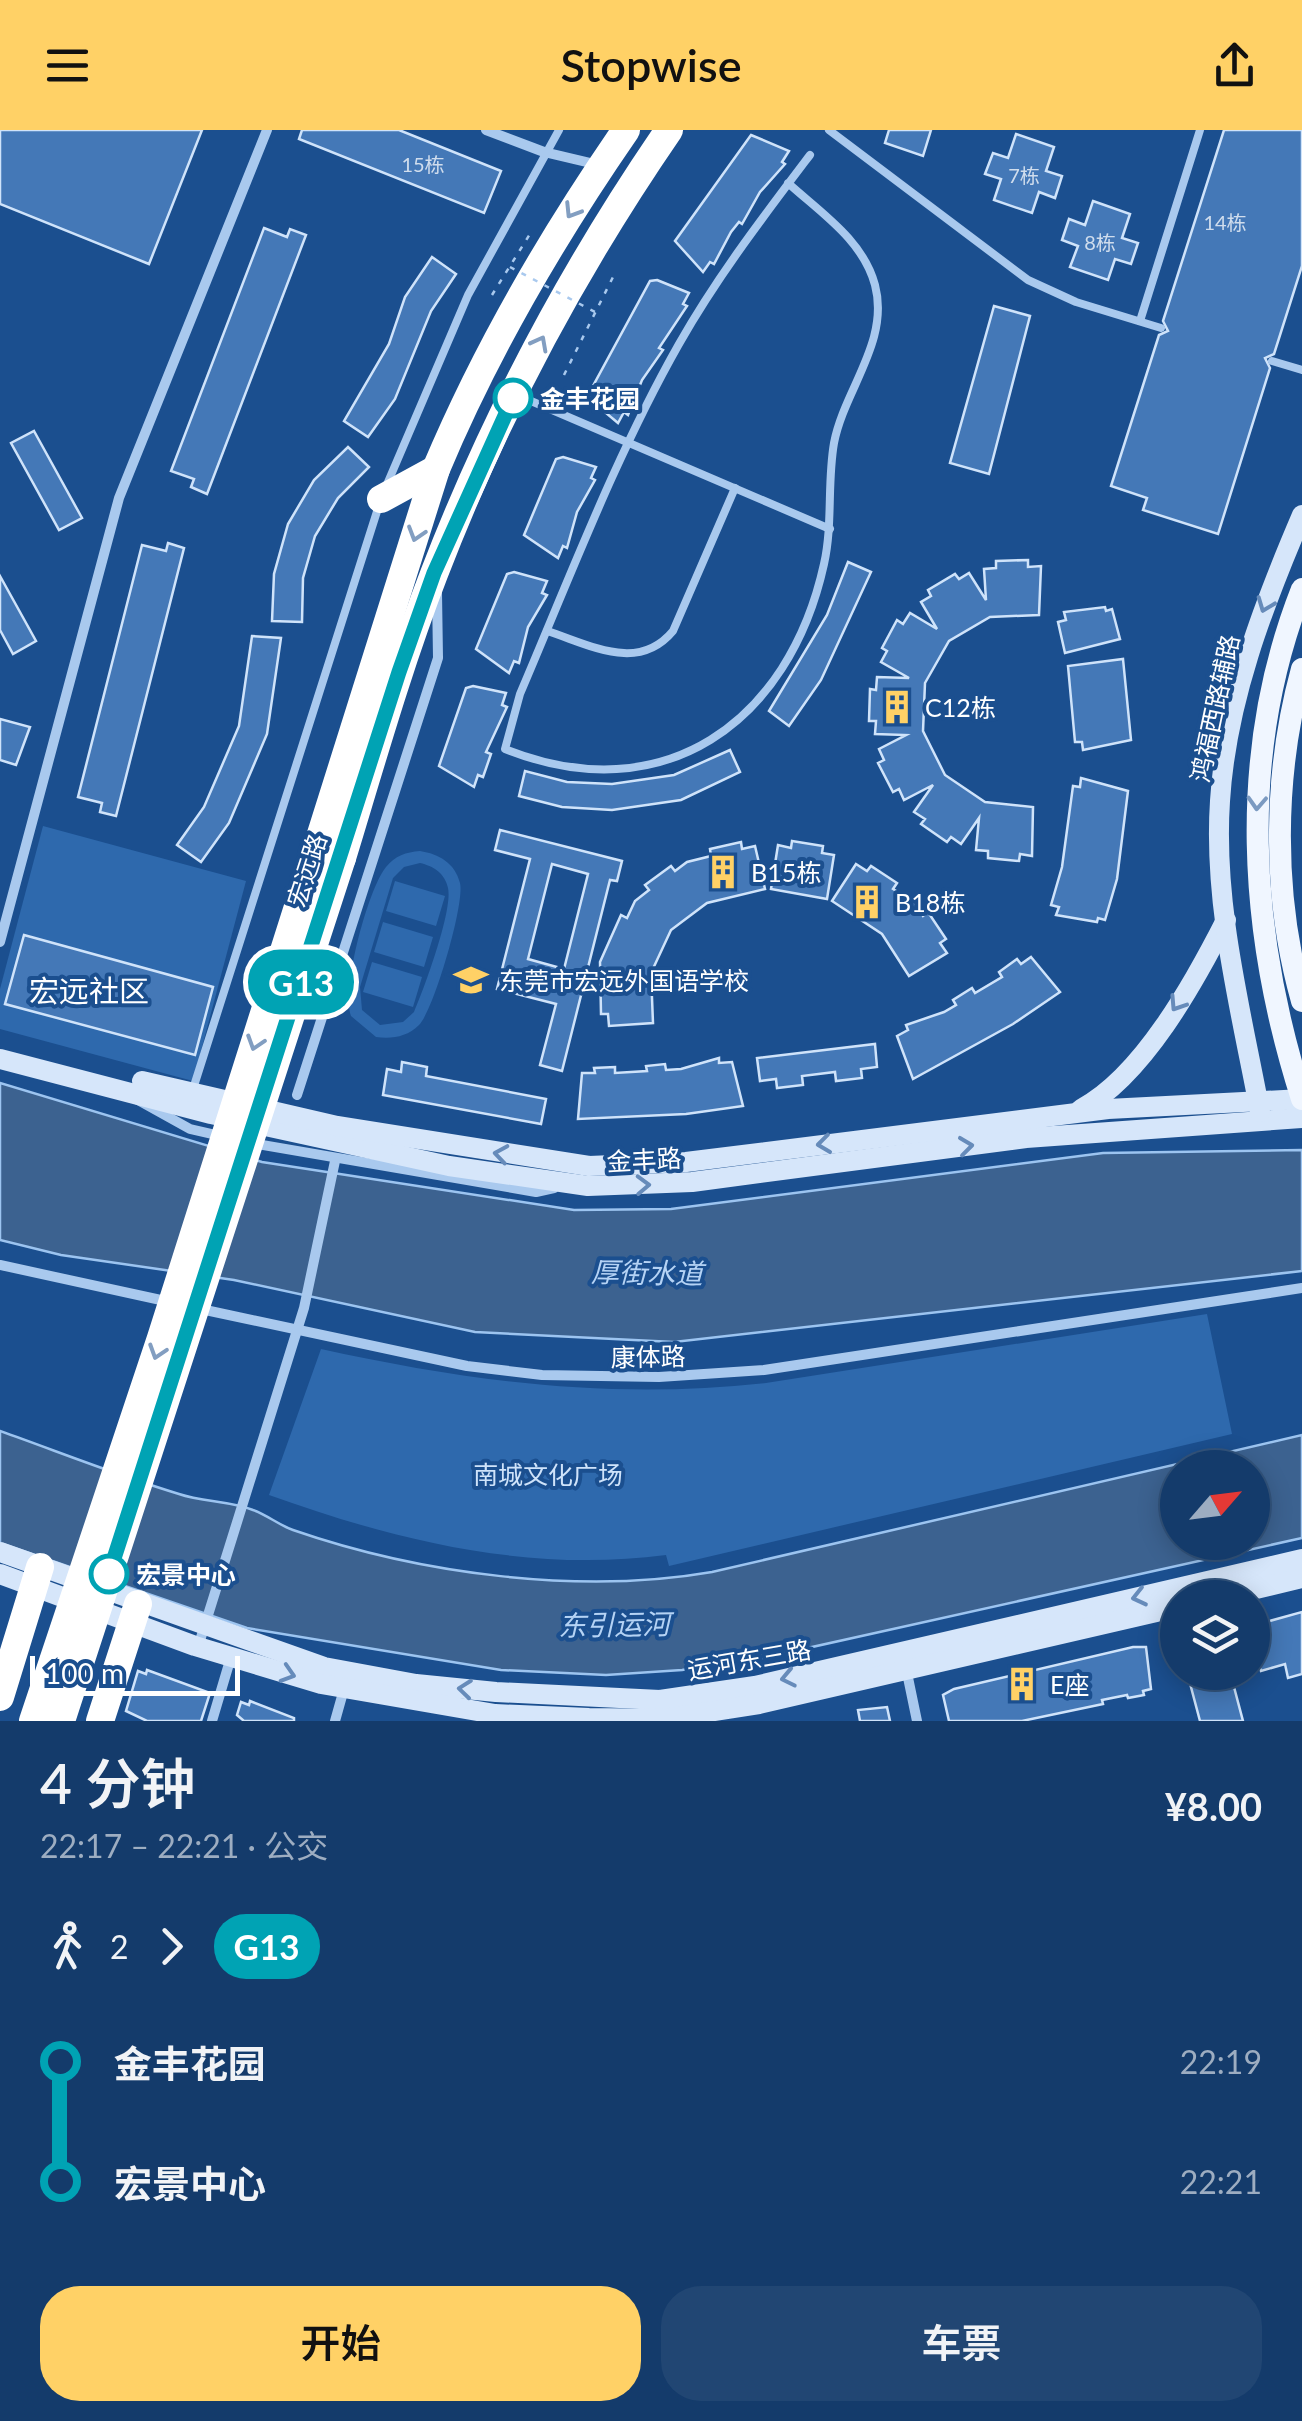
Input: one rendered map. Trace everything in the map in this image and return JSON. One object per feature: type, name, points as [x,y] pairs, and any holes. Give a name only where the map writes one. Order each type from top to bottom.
[{"type":"highway","name":"宏远路","points":[[61,1721],[329,854],[436,469],[508,319],[626,130]]},
{"type":"highway","name":"宏远路","points":[[33,1721],[329,854],[434,573],[515,394],[573,279],[669,130]]},
{"type":"highway","points":[[381,499],[436,469]]},
{"type":"highway","points":[[0,1695],[37,1577]]},
{"type":"highway","points":[[100,1721],[135,1614]]},
{"type":"main road","points":[[1302,590],[1280,707],[1256,800],[1261,930],[1273,995],[1302,1099]]},
{"type":"main road","points":[[1302,670],[1280,707],[1281,868],[1286,924],[1302,1001]]},
{"type":"street","points":[[0,942],[119,498],[267,130]]},
{"type":"street","points":[[486,130],[544,152],[601,166]]},
{"type":"street","name":"鸿福西路辅路","points":[[1260,1111],[1226,920],[1220,801],[1232,719],[1258,624],[1302,515]]},
{"type":"street","points":[[297,1094],[438,658],[440,622],[434,573]]},
{"type":"street","points":[[1060,1115],[1102,1096],[1126,1072],[1166,1021],[1226,920]]},
{"type":"street","name":"金丰路","points":[[0,1044],[189,1100],[449,1166],[570,1184],[676,1183],[1260,1111],[1302,1099]]},
{"type":"street","name":"金丰路","points":[[0,1058],[125,1091],[588,1166],[686,1162],[1060,1115],[1260,1111],[1302,1118]]},
{"type":"street","points":[[125,1091],[150,1111],[190,1129],[334,1161],[536,1192],[570,1184]]},
{"type":"street","points":[[0,1552],[37,1577],[135,1614],[201,1632],[304,1308],[334,1161]]},
{"type":"street","name":"康体路","points":[[0,1265],[504,1371],[698,1376],[764,1370],[1302,1288]]},
{"type":"street","name":"运河东三路","points":[[201,1632],[324,1667],[664,1719],[759,1704],[905,1661],[1302,1559]]},
{"type":"street","points":[[0,1574],[37,1577]]},
{"type":"street","points":[[1270,1586],[1302,1578]]},
{"type":"street","name":"运河东三路","points":[[905,1661],[1160,1611]]},
{"type":"street","name":"运河东三路","points":[[201,1632],[231,1657],[344,1689],[495,1714],[609,1713]]},
{"type":"street","points":[[212,1721],[231,1657]]},
{"type":"street","points":[[905,1661],[917,1721]]},
{"type":"street","points":[[334,1721],[344,1689]]},
{"type":"lane","points":[[189,1100],[381,499],[468,295],[559,130]]},
{"type":"lane","points":[[829,130],[1028,280],[1060,296],[1161,328]]},
{"type":"lane","points":[[1140,321],[1200,130]]},
{"type":"lane","points":[[788,184],[853,242],[876,288],[874,340],[851,389],[834,444],[830,528],[818,591],[776,677],[736,724],[683,756],[624,770],[593,771],[563,768],[505,750],[520,694],[629,442],[698,311],[788,184],[810,155]]},
{"type":"lane","points":[[1272,361],[1302,370]]},
{"type":"lane","points":[[515,394],[830,528]]},
{"type":"lane","points":[[547,631],[618,654],[634,655],[663,643],[673,631],[735,488]]},
{"type":"path","points":[[492,296],[533,228]]},
{"type":"path","points":[[510,267],[596,312]]},
{"type":"path","points":[[564,375],[614,275]]},
{"type":"green space","points":[[43,826],[246,881],[193,1081],[0,1029],[0,989]]},
{"type":"green space","points":[[420,851],[440,857],[454,870],[460,883],[458,912],[440,979],[419,1025],[404,1035],[376,1037],[351,1016],[353,963],[364,917],[386,867],[401,855]],"holes":[[[420,863],[441,874],[448,888],[442,931],[414,1012],[403,1022],[380,1025],[362,1010],[360,987],[393,878],[404,867]]]},
{"type":"green space","points":[[395,881],[445,896],[436,926],[386,911]]},
{"type":"green space","points":[[383,922],[433,937],[424,967],[374,952]]},
{"type":"green space","points":[[372,962],[422,977],[413,1007],[363,992]]},
{"type":"green space","name":"南城文化广场","points":[[1207,1314],[1232,1434],[669,1566],[666,1555],[564,1560],[464,1549],[366,1526],[269,1495],[321,1349],[432,1371],[542,1385],[652,1390],[766,1383]]},
{"type":"water","name":"厚街水道","points":[[0,1083],[262,1162],[574,1210],[671,1209],[1103,1153],[1302,1150],[1302,1271],[674,1342],[475,1332],[234,1280],[61,1255],[0,1240]]},
{"type":"water","name":"东引运河","points":[[0,1431],[188,1497],[244,1507],[293,1530],[342,1545],[447,1569],[501,1576],[609,1581],[712,1572],[1160,1468],[1160,1560],[1203,1560],[758,1659],[682,1670],[606,1675],[501,1670],[247,1628],[0,1543]]},
{"type":"water","points":[[1302,1435],[1302,1538],[1270,1545],[1270,1450],[1237,1450]]},
{"type":"building","points":[[0,130],[202,130],[149,264],[0,204]]},
{"type":"building","points":[[302,130],[399,130],[501,171],[484,213],[299,139]]},
{"type":"building","points":[[889,130],[931,130],[923,156],[885,143]]},
{"type":"building","points":[[1224,130],[1302,130],[1302,266],[1274,354],[1265,358],[1270,368],[1218,534],[1143,510],[1147,498],[1111,486],[1159,335],[1168,331],[1163,321]]},
{"type":"building","points":[[1016,134],[1054,147],[1046,171],[1062,176],[1055,198],[1039,192],[1032,213],[994,200],[1001,179],[985,174],[993,153],[1008,158]]},
{"type":"building","points":[[751,135],[789,151],[782,162],[785,164],[760,192],[742,224],[739,222],[731,232],[714,264],[710,262],[703,272],[675,241]]},
{"type":"building","points":[[1093,201],[1130,214],[1122,238],[1138,243],[1131,264],[1115,259],[1108,280],[1070,267],[1078,246],[1062,240],[1069,219],[1085,225]]},
{"type":"building","points":[[264,228],[287,237],[290,229],[306,235],[207,494],[191,487],[194,479],[171,471]]},
{"type":"building","points":[[432,257],[456,274],[431,311],[395,399],[368,437],[344,421],[389,344],[405,297]]},
{"type":"building","points":[[657,280],[689,293],[683,304],[687,306],[659,348],[663,350],[642,380],[628,415],[624,412],[618,423],[587,397],[650,281]]},
{"type":"building","points":[[994,306],[1030,316],[989,474],[950,463]]},
{"type":"building","points":[[34,431],[82,518],[59,530],[11,443]]},
{"type":"building","points":[[348,447],[369,467],[338,498],[315,536],[303,578],[302,622],[272,621],[274,574],[288,524],[314,480]]},
{"type":"building","points":[[563,457],[596,467],[591,478],[595,480],[577,512],[567,548],[563,546],[558,558],[524,535],[556,459]]},
{"type":"building","points":[[168,543],[184,548],[116,816],[100,812],[102,803],[78,797],[142,545],[166,551]]},
{"type":"building","points":[[1028,560],[1028,567],[1041,566],[1039,615],[990,617],[949,641],[925,683],[923,731],[945,775],[985,802],[1033,807],[1032,856],[1020,854],[1019,861],[988,858],[988,851],[976,850],[979,818],[961,844],[951,837],[947,842],[921,824],[925,819],[914,812],[933,785],[904,800],[899,789],[893,792],[878,763],[884,760],[879,749],[906,735],[875,734],[876,721],[869,721],[870,689],[876,690],[877,677],[909,678],[881,662],[887,651],[882,648],[897,620],[903,624],[910,613],[937,629],[921,602],[931,596],[928,590],[955,574],[959,579],[969,573],[986,600],[984,569],[996,568],[996,561]]},
{"type":"building","points":[[848,562],[871,572],[821,680],[789,726],[769,711],[827,615]]},
{"type":"building","points":[[514,572],[547,581],[542,593],[547,595],[528,627],[519,663],[514,661],[509,673],[476,649],[507,574]]},
{"type":"building","points":[[0,576],[36,641],[13,654],[0,630]]},
{"type":"building","points":[[1105,607],[1106,611],[1112,609],[1120,639],[1065,653],[1058,622],[1066,620],[1064,612]]},
{"type":"building","points":[[252,636],[281,638],[267,734],[229,823],[201,862],[177,845],[204,807],[239,726]]},
{"type":"building","points":[[1123,659],[1131,740],[1083,750],[1082,742],[1075,742],[1068,666]]},
{"type":"building","points":[[466,688],[506,693],[502,705],[507,707],[486,752],[491,754],[483,777],[478,775],[474,787],[439,766]]},
{"type":"building","points":[[0,719],[30,727],[16,765],[0,760]]},
{"type":"building","points":[[730,750],[740,772],[681,800],[612,810],[562,807],[519,796],[525,771],[567,782],[612,784],[674,775]]},
{"type":"building","points":[[1081,778],[1128,791],[1117,879],[1105,920],[1098,918],[1097,922],[1056,915],[1059,907],[1051,905],[1062,867],[1073,786],[1080,787]]},
{"type":"building","points":[[500,830],[622,861],[617,881],[610,880],[562,1071],[540,1065],[556,1004],[497,989],[530,859],[495,850]],"holes":[[[552,864],[588,874],[564,969],[528,959]]]},
{"type":"building","points":[[792,841],[823,846],[822,853],[834,855],[827,899],[771,889],[778,845],[791,848]]},
{"type":"building","points":[[741,842],[742,849],[755,846],[765,889],[707,903],[671,930],[651,973],[653,1023],[609,1026],[608,1014],[601,1014],[600,962],[621,915],[627,918],[635,901],[649,890],[645,885],[671,866],[675,871],[687,862],[711,856],[710,849]]},
{"type":"building","points":[[856,864],[867,871],[871,866],[897,883],[893,889],[915,903],[923,916],[928,912],[946,939],[940,943],[947,953],[909,976],[882,934],[832,901]]},
{"type":"building","points":[[24,935],[213,987],[195,1055],[5,1004]]},
{"type":"building","points":[[1031,957],[1060,992],[1013,1024],[913,1079],[897,1036],[908,1030],[906,1025],[944,1012],[956,1005],[953,1000],[972,988],[975,993],[1002,977],[999,972],[1017,959],[1021,964]]},
{"type":"building","points":[[875,1044],[877,1067],[861,1069],[862,1078],[836,1081],[835,1072],[802,1076],[803,1085],[777,1088],[776,1079],[760,1081],[757,1058]]},
{"type":"building","points":[[719,1058],[719,1063],[732,1062],[743,1106],[686,1114],[578,1119],[582,1073],[615,1067],[615,1073],[647,1071],[646,1066],[665,1064],[666,1070],[681,1069]]},
{"type":"building","points":[[402,1062],[427,1067],[426,1076],[546,1099],[541,1124],[383,1095],[387,1069],[401,1072]]},
{"type":"building","points":[[1302,1612],[1302,1674],[1288,1678],[1285,1664],[1270,1668],[1270,1621]]},
{"type":"building","name":"E座","points":[[1146,1647],[1151,1689],[1143,1691],[1144,1695],[1102,1700],[1103,1704],[1022,1721],[949,1721],[943,1695],[954,1689]]},
{"type":"building","points":[[147,1670],[210,1693],[201,1721],[147,1721],[126,1711],[138,1671],[146,1674]]},
{"type":"building","points":[[1192,1690],[1235,1690],[1243,1721],[1200,1721]]},
{"type":"building","points":[[250,1701],[294,1721],[244,1721],[237,1715],[241,1702],[249,1705]]},
{"type":"building","points":[[887,1707],[890,1721],[860,1721],[858,1710]]},
{"type":"bus line","name":"G13","points":[[109,1574],[399,672],[434,573],[513,398]]},
{"type":"place","name":"金丰花园","points":[[513,398]]},
{"type":"place","name":"C12栋","points":[[897,707]]},
{"type":"place","name":"B15栋","points":[[723,872]]},
{"type":"place","name":"B18栋","points":[[867,902]]},
{"type":"place","name":"东莞市宏远外国语学校","points":[[471,980]]},
{"type":"place","name":"宏景中心","points":[[109,1574]]},
{"type":"place","name":"E座","points":[[1022,1684]]},
{"type":"district","name":"宏远社区","points":[[89,990]]}]
